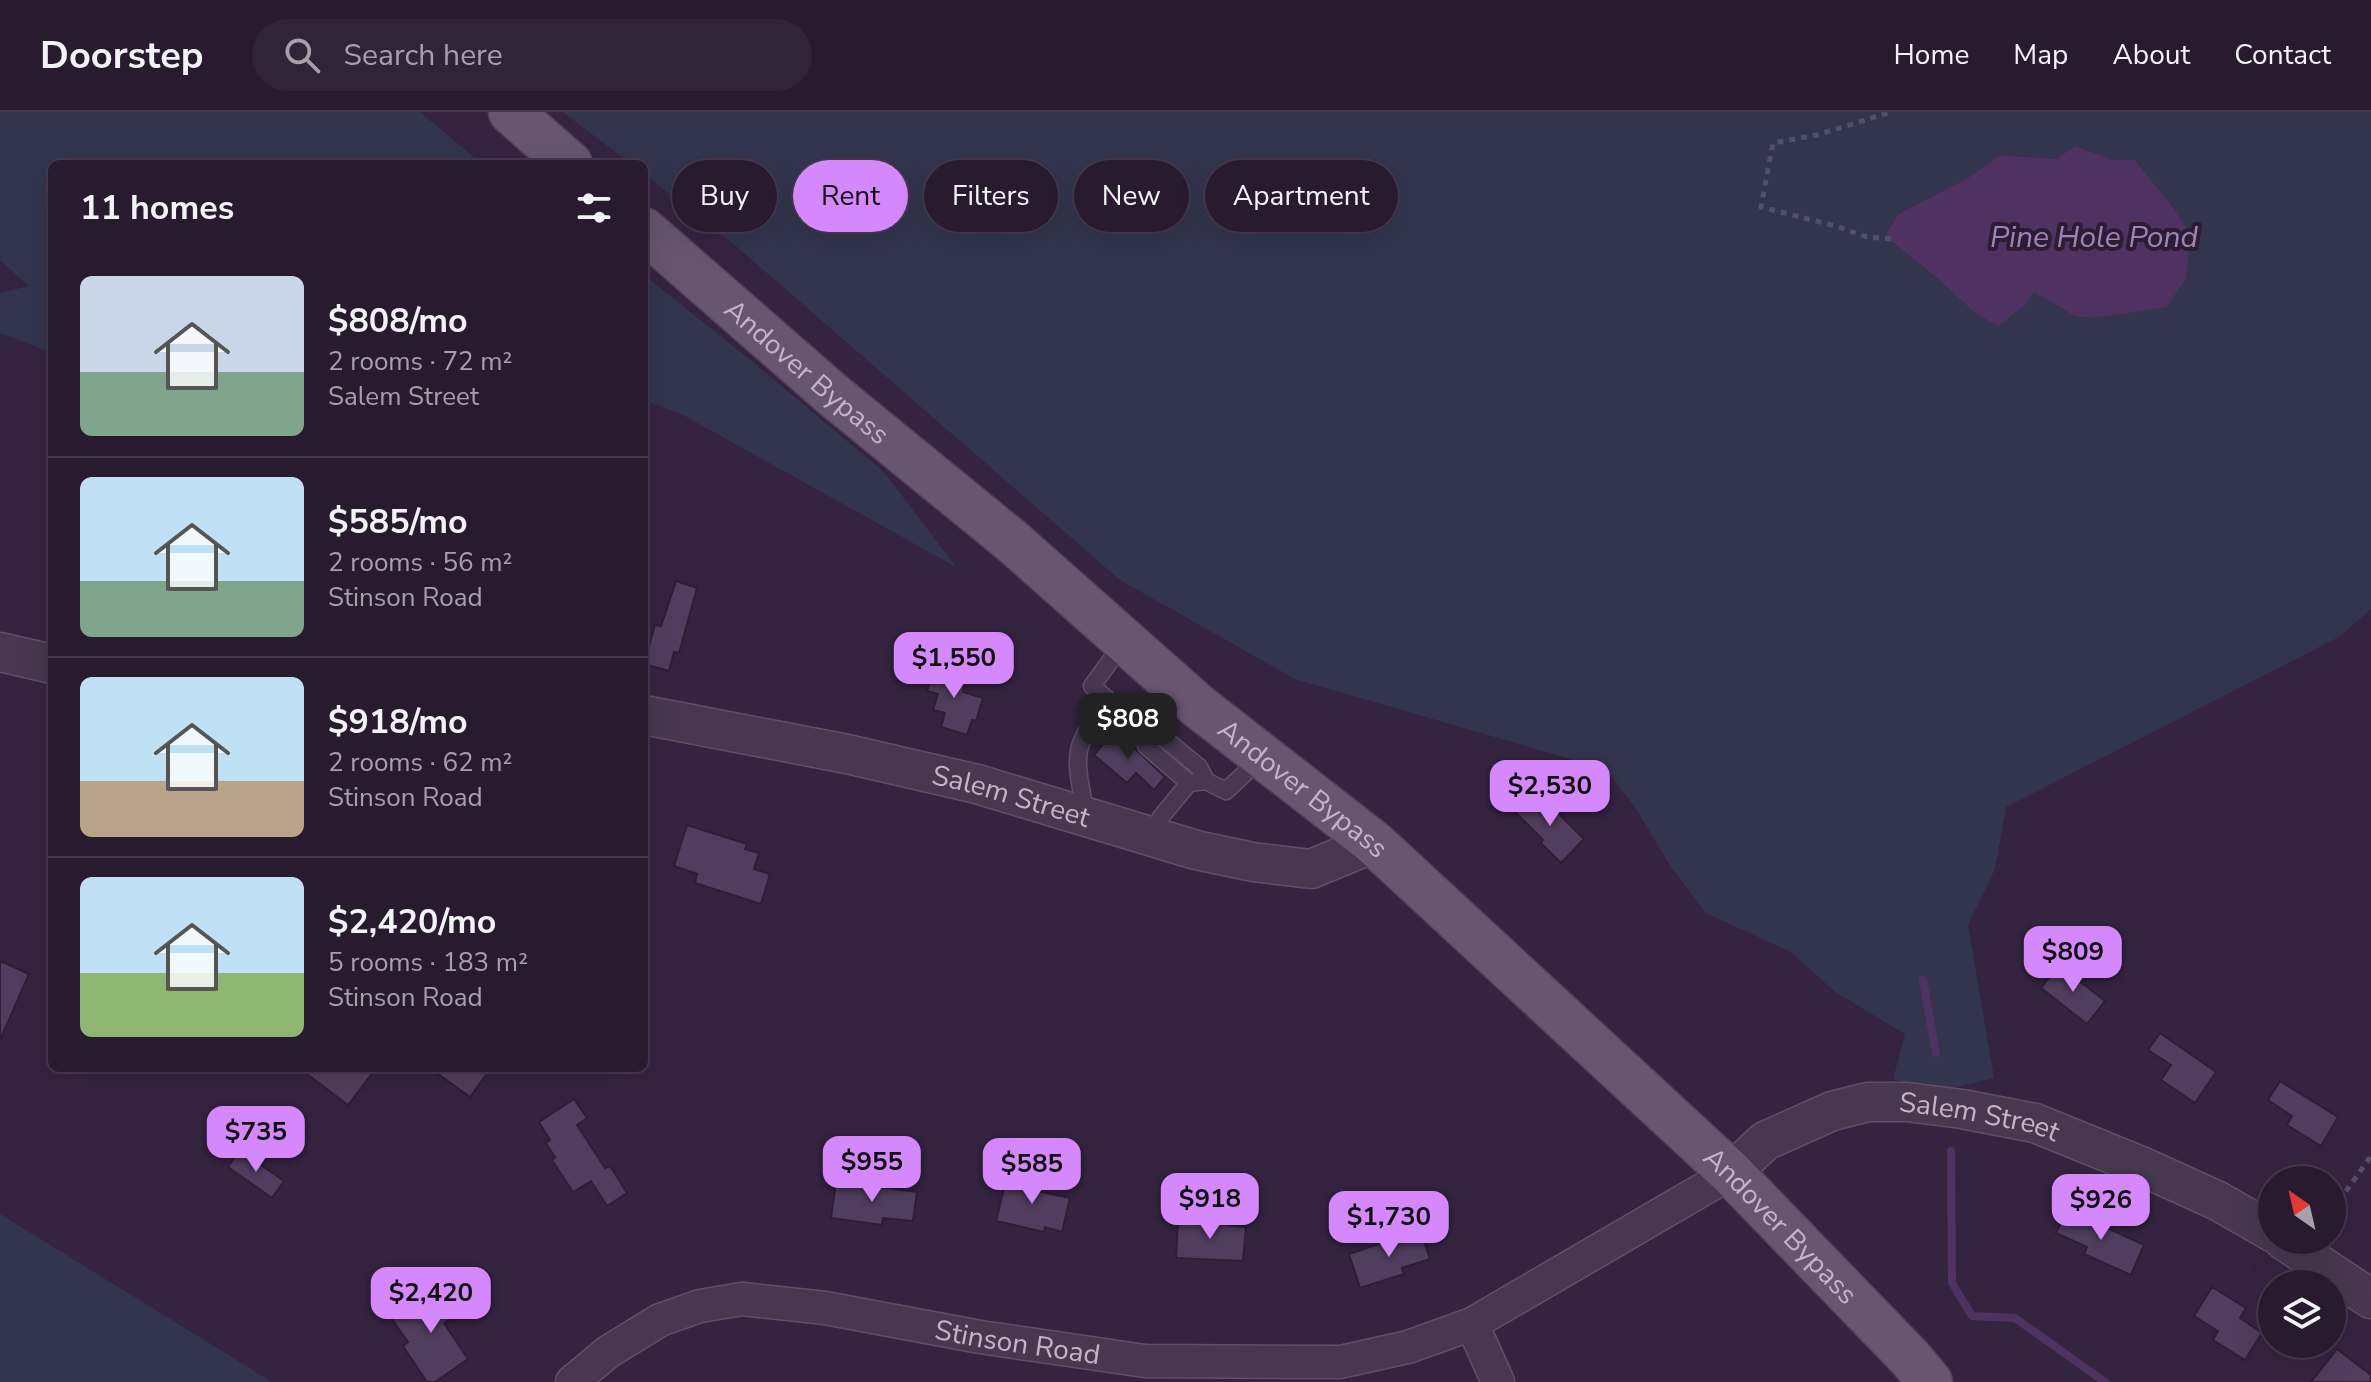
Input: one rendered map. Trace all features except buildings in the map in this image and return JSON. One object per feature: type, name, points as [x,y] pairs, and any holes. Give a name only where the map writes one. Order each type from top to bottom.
[{"type":"main road","points":[[511,112],[565,160]]},
{"type":"main road","name":"Andover Bypass","points":[[648,233],[833,395],[1013,542],[1198,706],[1374,843],[1731,1173],[1930,1382]]},
{"type":"street","points":[[0,652],[48,663]]},
{"type":"street","name":"Salem Street","points":[[648,716],[847,754],[977,784],[1154,838],[1253,862],[1311,869],[1374,843]]},
{"type":"street","name":"Salem Street","points":[[1731,1173],[1765,1141],[1832,1111],[1868,1102],[1907,1102],[2035,1123],[2141,1166],[2218,1201],[2258,1224]]},
{"type":"street","name":"Stinson Road","points":[[572,1382],[608,1352],[660,1320],[700,1306],[742,1299],[825,1308],[980,1337],[1145,1361],[1340,1362],[1408,1347],[1472,1324],[1731,1173]]},
{"type":"street","points":[[2304,1254],[2371,1299]]},
{"type":"street","points":[[1472,1324],[1498,1382]]},
{"type":"lane","points":[[1125,641],[1092,686],[1142,730],[1159,734],[1199,767],[1198,782],[1161,817],[1154,838]]},
{"type":"lane","points":[[1085,816],[1084,795],[1078,774],[1079,749],[1106,698]]},
{"type":"lane","points":[[1198,782],[1226,791],[1263,756]]},
{"type":"path","points":[[1891,112],[1817,135],[1773,143],[1761,207],[1867,237],[1891,239]]},
{"type":"path","points":[[2346,1191],[2371,1156]]},
{"type":"shaded area","points":[[0,112],[420,112],[477,160],[48,160],[48,351],[0,333],[0,293],[29,286],[0,260]]},
{"type":"shaded area","points":[[563,112],[2371,112],[2371,609],[2339,637],[2006,807],[1995,869],[1968,925],[1994,1078],[1931,1093],[1893,1079],[1905,1034],[1834,991],[1791,952],[1706,913],[1671,867],[1635,807],[1605,769],[1295,679],[1120,580],[718,232],[777,232],[777,160],[672,160],[672,196],[648,177],[648,160],[626,160]],"holes":[[[2075,146],[2114,160],[2135,160],[2191,234],[2123,312],[2093,318],[2075,316],[2034,291],[1975,313],[1885,236],[1898,214],[1966,179],[2001,155],[2056,159]]]},
{"type":"shaded area","points":[[648,278],[884,472],[956,567],[685,416],[648,402]]},
{"type":"shaded area","points":[[0,1214],[272,1382],[0,1382]]},
{"type":"water","name":"Pine Hole Pond","points":[[2075,146],[2114,160],[2135,160],[2191,234],[2186,278],[2167,307],[2093,318],[2075,316],[2034,292],[2025,305],[1998,326],[1975,313],[1885,236],[1898,214],[1966,179],[2001,155],[2056,159]]},
{"type":"waterway","points":[[1923,980],[1936,1053]]},
{"type":"waterway","points":[[1951,1151],[1952,1283],[1972,1316],[2015,1318],[2105,1382]]}]
